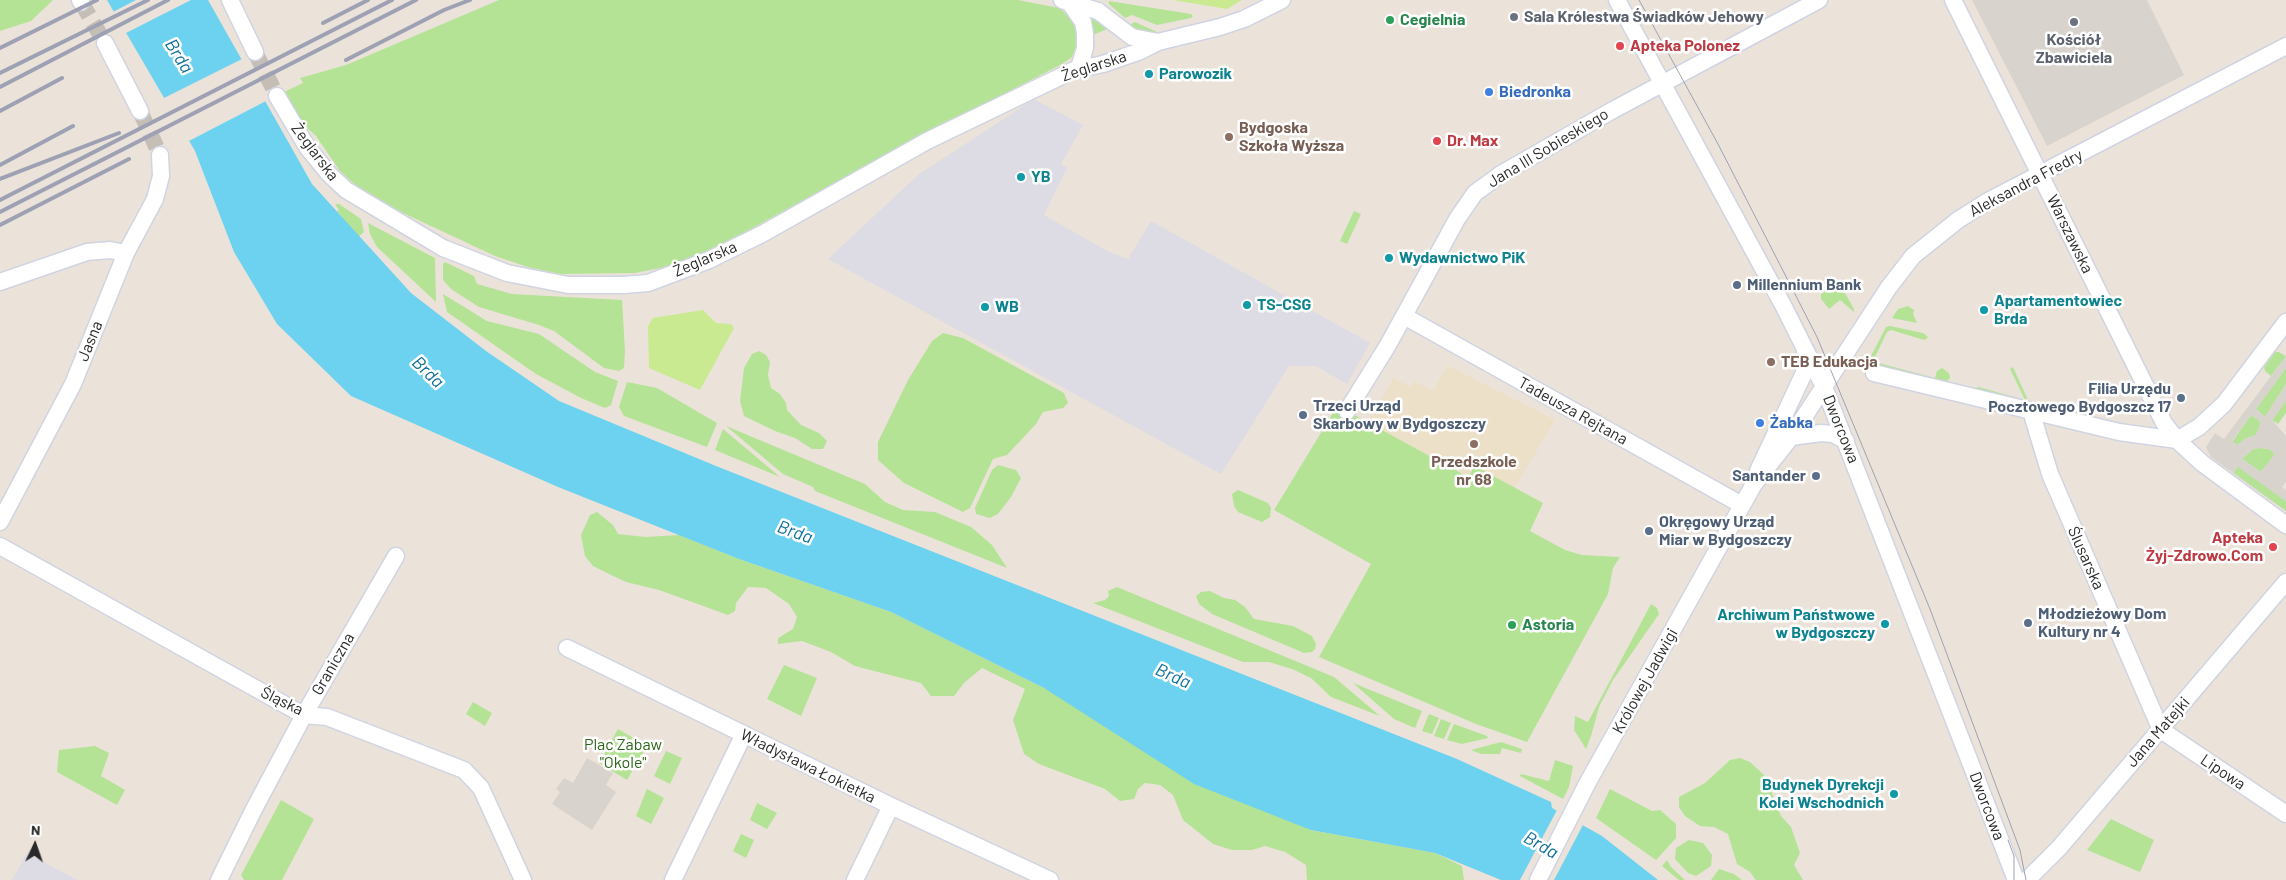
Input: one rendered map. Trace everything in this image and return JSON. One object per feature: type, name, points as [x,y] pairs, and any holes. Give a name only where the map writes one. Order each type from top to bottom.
[{"type":"street","points":[[230,0],[255,52]]},
{"type":"street","points":[[1066,1],[1098,11],[1132,37],[1158,42],[1234,22],[1282,0]]},
{"type":"street","name":"Dworcowa","points":[[1617,0],[1664,84],[1824,387],[2016,880]]},
{"type":"street","name":"Jana III Sobieskiego","points":[[1347,411],[1404,316],[1457,219],[1475,193],[1501,174],[1820,0]]},
{"type":"street","name":"Warszawska","points":[[1953,0],[2164,423],[2177,440],[2202,463],[2286,524]]},
{"type":"street","points":[[1066,1],[1084,27],[1086,40],[1079,68]]},
{"type":"street","name":"Żeglarska","points":[[276,96],[307,147],[328,174],[346,190],[443,248],[506,273],[568,284],[624,285],[648,283],[709,260],[762,234],[927,141],[1002,103],[1079,68],[1103,64],[1138,52],[1158,42]]},
{"type":"street","points":[[105,43],[140,111]]},
{"type":"street","name":"Aleksandra Fredry","points":[[1824,387],[1889,287],[1913,256],[1958,220],[1988,201],[2286,46]]},
{"type":"street","name":"Jasna","points":[[0,522],[73,384],[126,253],[158,190],[162,168],[160,155]]},
{"type":"street","points":[[0,282],[87,252],[110,250],[126,253]]},
{"type":"street","name":"Tadeusza Rejtana","points":[[1404,316],[1742,505]]},
{"type":"street","points":[[1874,373],[2120,432],[2177,440],[2199,427],[2224,404],[2286,322]]},
{"type":"street","name":"Królowej Jadwigi","points":[[1754,484],[1762,460],[1804,373],[1806,362],[1805,349]]},
{"type":"street","name":"Królowej Jadwigi","points":[[1538,880],[1582,794],[1754,484],[1792,437],[1824,387]]},
{"type":"street","name":"Ślusarska","points":[[2030,411],[2050,474],[2161,730]]},
{"type":"street","points":[[1792,437],[1821,433],[1833,434],[1846,441]]},
{"type":"street","name":"Śląska","points":[[0,546],[304,714],[327,717],[464,770],[481,788],[524,880]]},
{"type":"street","name":"Graniczna","points":[[219,880],[304,714],[396,556]]},
{"type":"street","name":"Jana Matejki","points":[[2028,880],[2059,848],[2286,582]]},
{"type":"street","name":"Władysława Łokietka","points":[[567,648],[890,806],[1046,879]]},
{"type":"street","name":"Lipowa","points":[[2161,730],[2286,814]]},
{"type":"street","points":[[673,880],[744,734]]},
{"type":"street","points":[[855,880],[890,806]]},
{"type":"shaded area","points":[[1972,0],[2147,0],[2184,75],[2047,146]]},
{"type":"shaded area","points":[[1034,99],[1083,125],[1061,164],[1067,168],[1044,215],[1109,252],[1128,259],[1151,221],[1370,343],[1347,384],[1316,366],[1289,366],[1221,474],[828,259],[918,175]]},
{"type":"shaded area","points":[[2286,356],[2286,368],[2256,409],[2265,417],[2286,384],[2286,401],[2272,420],[2286,436],[2286,482],[2282,487],[2286,490],[2286,501],[2238,467],[2233,472],[2286,511],[2211,457],[2206,447],[2215,433],[2224,439]],"holes":[[[2251,415],[2261,422],[2256,435],[2245,439],[2237,445],[2232,441]],[[2253,449],[2269,449],[2275,454],[2261,472],[2242,459]]]},
{"type":"shaded area","name":"Przedszkole nr 68","points":[[1447,365],[1555,420],[1515,488],[1476,466],[1469,477],[1368,423],[1393,378],[1411,387],[1415,381],[1433,391]]},
{"type":"shaded area","points":[[587,758],[613,773],[606,785],[616,792],[592,830],[552,804],[560,792],[556,789],[564,778],[573,783]]},
{"type":"shaded area","points":[[27,853],[77,880],[12,880]]},
{"type":"green space","points":[[0,0],[53,0],[31,21],[0,31]]},
{"type":"green space","points":[[499,0],[1018,0],[1059,8],[1070,17],[1077,31],[1076,47],[1072,57],[1062,64],[880,158],[707,253],[670,266],[635,273],[560,274],[528,267],[495,256],[401,212],[359,188],[340,171],[316,136],[297,119],[284,92],[303,83],[300,78],[346,65]]},
{"type":"green space","points":[[1173,0],[1242,0],[1227,9]]},
{"type":"green space","points":[[1109,1],[1191,14],[1193,16],[1157,25],[1132,15],[1125,18],[1109,4]]},
{"type":"green space","points":[[1092,16],[1107,29],[1093,35],[1089,17]]},
{"type":"green space","points":[[1135,22],[1157,32],[1138,32],[1129,25]]},
{"type":"green space","points":[[335,204],[339,204],[361,219],[364,232],[358,237],[337,211],[339,210]]},
{"type":"green space","points":[[1354,211],[1361,214],[1347,244],[1340,241]]},
{"type":"green space","points":[[368,223],[435,258],[436,302],[377,247],[370,234]]},
{"type":"green space","points":[[445,262],[474,276],[477,284],[512,294],[622,300],[624,368],[619,371],[604,368],[554,331],[479,307],[451,289],[443,280],[443,264]]},
{"type":"green space","points":[[1840,284],[1854,312],[1840,300],[1829,309],[1821,299],[1821,294]]},
{"type":"green space","points":[[443,294],[487,321],[539,334],[595,372],[618,381],[611,405],[605,408],[581,398],[536,374],[447,312]]},
{"type":"green space","points":[[1908,306],[1914,310],[1913,314],[1917,323],[1892,318],[1898,309]]},
{"type":"green space","points":[[703,310],[716,323],[731,324],[734,328],[700,390],[649,368],[648,326],[653,318]]},
{"type":"green space","points":[[1890,326],[1923,333],[1928,337],[1925,340],[1891,330],[1887,332],[1874,359],[1875,362],[1935,378],[1937,371],[1942,368],[1949,373],[1950,378],[1944,384],[1870,364],[1869,360],[1886,327]]},
{"type":"green space","points":[[943,333],[963,338],[1064,393],[1068,403],[1063,408],[1043,412],[1036,424],[1007,455],[993,459],[970,508],[963,512],[904,483],[878,460],[878,442],[908,380],[932,341]]},
{"type":"green space","points":[[759,351],[766,355],[770,362],[768,375],[771,388],[780,394],[786,403],[787,410],[801,425],[819,433],[827,441],[823,449],[812,449],[795,438],[744,416],[740,401],[744,368],[752,354]]},
{"type":"green space","points":[[2275,352],[2286,356],[2271,376],[2265,371],[2264,367]]},
{"type":"green space","points":[[2013,367],[2027,398],[2026,402],[1975,388],[1979,387],[2025,400],[2010,369]]},
{"type":"green space","points":[[2286,368],[2286,384],[2265,417],[2256,409]]},
{"type":"green space","points":[[627,382],[657,388],[717,423],[707,447],[624,416],[619,407]]},
{"type":"green space","points":[[2286,401],[2286,413],[2278,424],[2272,420]]},
{"type":"green space","points":[[1336,408],[1347,411],[1468,477],[1475,466],[1543,503],[1530,531],[1565,550],[1582,555],[1620,557],[1613,568],[1608,594],[1527,742],[1476,724],[1319,657],[1371,564],[1274,510]]},
{"type":"green space","points":[[2251,415],[2261,422],[2256,435],[2245,439],[2237,445],[2232,442]]},
{"type":"green space","points":[[726,426],[865,484],[885,502],[903,510],[935,512],[971,527],[992,545],[1007,568],[815,491],[813,487],[783,474]]},
{"type":"green space","points":[[723,429],[780,477],[715,450]]},
{"type":"green space","points":[[2253,449],[2269,449],[2275,454],[2261,472],[2242,459]]},
{"type":"green space","points":[[998,465],[1016,470],[1021,478],[1011,497],[998,514],[990,518],[976,514],[975,508],[992,470]]},
{"type":"green space","points":[[2238,466],[2286,501],[2286,511],[2233,473]]},
{"type":"green space","points":[[1238,490],[1268,503],[1271,508],[1270,517],[1262,522],[1238,512],[1234,506],[1232,494]]},
{"type":"green space","points":[[597,512],[613,525],[618,534],[645,537],[679,535],[739,559],[891,612],[1044,688],[1311,830],[1435,853],[1462,866],[1464,880],[1307,880],[1306,865],[1285,852],[1265,846],[1252,850],[1232,850],[1213,844],[1183,820],[1173,795],[1160,785],[1145,783],[1138,789],[1134,799],[1120,801],[1105,789],[1039,764],[1024,754],[1013,720],[1025,689],[982,668],[964,683],[954,696],[931,696],[921,683],[855,666],[831,652],[802,641],[778,644],[778,638],[793,629],[797,617],[789,604],[766,588],[748,587],[736,603],[735,611],[728,615],[659,590],[626,582],[593,566],[585,556],[581,535],[590,515]]},
{"type":"green space","points":[[1117,587],[1334,677],[1380,716],[1331,697],[1311,678],[1292,669],[1269,662],[1243,662],[1093,603],[1105,600],[1109,596],[1108,591]]},
{"type":"green space","points":[[1210,591],[1224,598],[1235,600],[1245,607],[1254,619],[1293,626],[1312,636],[1316,644],[1315,649],[1312,652],[1304,653],[1212,614],[1199,604],[1196,596],[1201,592]]},
{"type":"green space","points":[[1651,604],[1657,608],[1659,614],[1613,680],[1599,707],[1586,749],[1574,730],[1575,716],[1588,722]]},
{"type":"green space","points":[[784,665],[817,678],[801,716],[767,699]]},
{"type":"green space","points":[[1353,683],[1422,711],[1415,728],[1394,719]]},
{"type":"green space","points":[[473,702],[492,713],[485,726],[466,714]]},
{"type":"green space","points":[[1429,714],[1439,718],[1432,734],[1422,731]]},
{"type":"green space","points":[[1441,719],[1451,723],[1444,739],[1434,736]]},
{"type":"green space","points":[[1454,724],[1488,738],[1462,744],[1447,740]]},
{"type":"green space","name":"Plac Zabaw \"Okole\"","points":[[618,729],[647,746],[627,780],[599,763]]},
{"type":"green space","points":[[1501,742],[1522,749],[1521,753],[1502,748],[1500,754],[1481,754],[1471,750]]},
{"type":"green space","points":[[95,746],[109,753],[101,776],[125,790],[117,805],[57,772],[59,750]]},
{"type":"green space","points":[[666,751],[682,758],[670,784],[654,776]]},
{"type":"green space","points":[[1740,758],[1750,762],[1765,776],[1781,816],[1791,827],[1800,853],[1794,865],[1803,880],[1756,880],[1750,872],[1737,864],[1728,834],[1714,827],[1700,826],[1685,816],[1679,807],[1679,797],[1705,783],[1730,760]]},
{"type":"green space","points":[[1555,760],[1573,766],[1569,787],[1563,799],[1520,776],[1521,774],[1549,781]]},
{"type":"green space","points":[[647,789],[664,798],[651,824],[636,816]]},
{"type":"green space","points":[[1610,789],[1652,811],[1660,810],[1676,824],[1676,838],[1656,860],[1596,818]]},
{"type":"green space","points":[[281,800],[314,819],[282,880],[244,880],[241,875]]},
{"type":"green space","points":[[757,803],[777,813],[767,829],[750,820]]},
{"type":"green space","points":[[2111,819],[2154,840],[2140,872],[2087,850]]},
{"type":"green space","points":[[741,834],[754,840],[746,858],[733,851]]},
{"type":"green space","points":[[1689,840],[1703,843],[1712,855],[1711,866],[1696,876],[1688,873],[1675,859],[1676,848]]},
{"type":"green space","points":[[1667,860],[1671,867],[1685,880],[1679,880],[1662,866]]},
{"type":"green space","points":[[1719,869],[1734,874],[1742,880],[1711,880]]},
{"type":"water","name":"Brda","points":[[107,0],[208,0],[312,184],[411,293],[486,351],[559,401],[716,466],[1457,759],[1551,802],[1552,808],[1602,836],[1658,880],[1501,880],[1435,853],[1311,830],[1194,784],[1044,688],[891,612],[739,559],[558,487],[351,396],[277,324],[234,252],[195,151]]},
{"type":"pier","points":[[136,0],[191,0],[124,34],[111,13]]},
{"type":"pier","points":[[244,58],[268,100],[187,142],[162,99]]},
{"type":"pier","points":[[1558,808],[1584,823],[1554,880],[1520,880]]},
{"type":"tunnel","points":[[81,2],[105,43]]},
{"type":"tunnel","points":[[255,52],[277,96]]},
{"type":"tunnel","points":[[140,111],[160,155]]},
{"type":"tram line","points":[[1639,0],[1718,144],[1817,337],[1930,609],[2020,850],[2026,880]]},
{"type":"tram line","points":[[2008,840],[2014,856],[2014,880]]},
{"type":"railway","points":[[0,48],[97,0]]},
{"type":"railway","points":[[0,73],[148,0]]},
{"type":"railway","points":[[0,87],[168,0]]},
{"type":"railway","points":[[323,23],[368,0]]},
{"type":"railway","points":[[0,200],[392,0]]},
{"type":"railway","points":[[0,212],[416,0]]},
{"type":"railway","points":[[346,60],[444,10],[470,0]]},
{"type":"railway","points":[[0,111],[62,78]]},
{"type":"railway","points":[[0,165],[73,126]]},
{"type":"railway","points":[[0,179],[119,133]]},
{"type":"railway","points":[[0,225],[129,159]]},
{"type":"place","name":"Sala Królestwa Świadków Jehowy","points":[[1514,17]]},
{"type":"place","name":"Cegielnia","points":[[1390,20]]},
{"type":"place","name":"Kościół Zbawiciela","points":[[2074,22]]},
{"type":"place","name":"Apteka Polonez","points":[[1620,46]]},
{"type":"place","name":"Parowozik","points":[[1149,74]]},
{"type":"place","name":"Biedronka","points":[[1489,92]]},
{"type":"place","name":"Bydgoska Szkoła Wyższa","points":[[1229,137]]},
{"type":"place","name":"Dr. Max","points":[[1437,141]]},
{"type":"place","name":"YB","points":[[1021,177]]},
{"type":"place","name":"Wydawnictwo PiK","points":[[1389,258]]},
{"type":"place","name":"Millennium Bank","points":[[1737,285]]},
{"type":"place","name":"TS-CSG","points":[[1247,305]]},
{"type":"place","name":"WB","points":[[985,307]]},
{"type":"place","name":"Apartamentowiec Brda","points":[[1984,310]]},
{"type":"place","name":"TEB Edukacja","points":[[1771,362]]},
{"type":"place","name":"Filia Urzędu Pocztowego Bydgoszcz 17","points":[[2181,398]]},
{"type":"place","name":"Trzeci Urząd Skarbowy w Bydgoszczy","points":[[1303,415]]},
{"type":"place","name":"Żabka","points":[[1760,423]]},
{"type":"place","name":"Przedszkole nr 68","points":[[1474,444]]},
{"type":"place","name":"Santander","points":[[1816,476]]},
{"type":"place","name":"Okręgowy Urząd Miar w Bydgoszczy","points":[[1649,531]]},
{"type":"place","name":"Apteka Żyj-Zdrowo.Com","points":[[2273,547]]},
{"type":"place","name":"Młodzieżowy Dom Kultury nr 4","points":[[2028,623]]},
{"type":"place","name":"Archiwum Państwowe w Bydgoszczy","points":[[1885,624]]},
{"type":"place","name":"Astoria","points":[[1512,625]]},
{"type":"place","name":"Budynek Dyrekcji Kolei Wschodnich","points":[[1894,794]]}]
